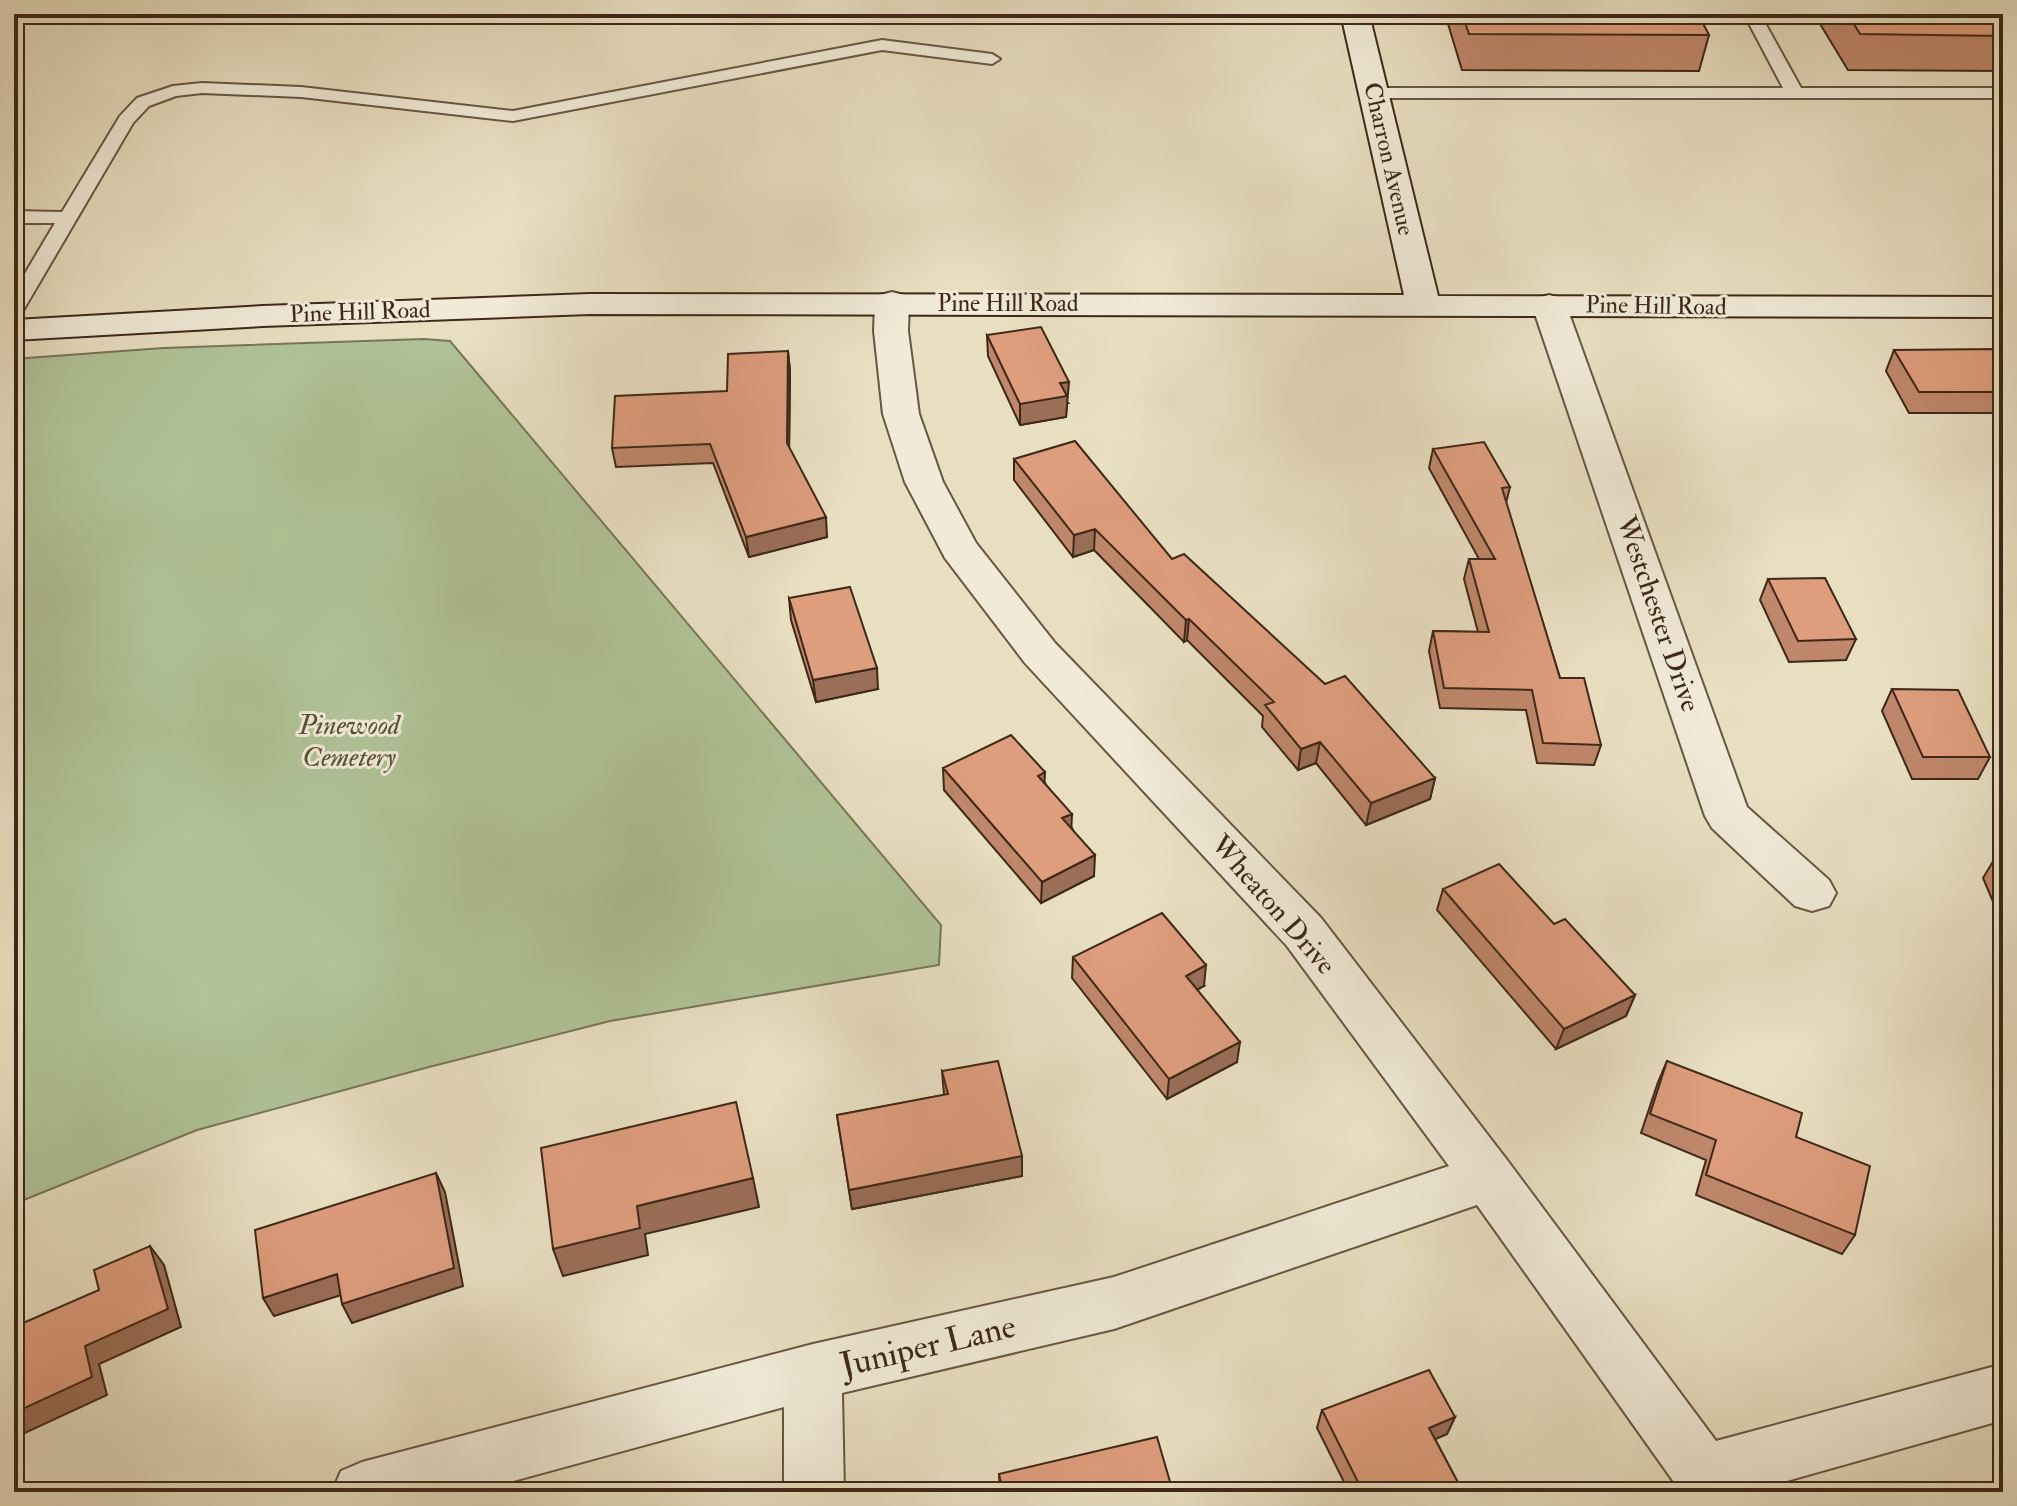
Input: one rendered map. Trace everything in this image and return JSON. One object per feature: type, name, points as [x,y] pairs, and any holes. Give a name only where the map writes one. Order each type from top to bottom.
[{"type":"street","name":"Charron Avenue","points":[[1355,14],[1423,304]]},
{"type":"street","name":"Pine Hill Road","points":[[14,330],[263,316],[590,304],[892,302],[2003,307]]},
{"type":"street","name":"Wheaton Drive","points":[[892,302],[891,331],[901,414],[924,482],[959,549],[1040,653],[1304,932],[1488,1177],[1711,1483]]},
{"type":"street","name":"Westchester Drive","points":[[1549,305],[1728,816],[1812,893]]},
{"type":"street","name":"Juniper Lane","points":[[362,1492],[813,1372],[1114,1303],[1488,1177]]},
{"type":"street","points":[[813,1372],[814,1492]]},
{"type":"street","points":[[1711,1483],[2003,1392]]},
{"type":"lane","points":[[1752,14],[1795,93]]},
{"type":"lane","points":[[14,309],[126,120],[143,102],[173,91],[202,88],[301,92],[513,116],[862,47],[882,45],[992,59]]},
{"type":"lane","points":[[929,68],[939,52]]},
{"type":"lane","points":[[1374,93],[2003,93]]},
{"type":"lane","points":[[14,217],[68,218]]},
{"type":"green space","name":"Pinewood Cemetery","points":[[424,339],[450,341],[941,925],[939,965],[610,1021],[429,1067],[197,1130],[14,1204],[14,359],[163,348]]},
{"type":"building","points":[[1462,14],[1698,14],[1709,35],[1469,34]]},
{"type":"building","points":[[1848,14],[2003,14],[2003,36],[1860,34]]},
{"type":"building","points":[[1041,327],[1069,382],[1060,383],[1067,396],[1020,404],[987,335]]},
{"type":"building","points":[[1997,349],[2003,359],[2003,392],[1919,392],[1894,350]]},
{"type":"building","points":[[788,351],[787,443],[826,517],[746,537],[710,444],[612,448],[615,396],[727,391],[728,354]]},
{"type":"building","points":[[1075,441],[1172,559],[1184,554],[1325,684],[1345,676],[1435,778],[1371,803],[1320,742],[1301,749],[1265,705],[1274,702],[1095,529],[1074,535],[1014,459]]},
{"type":"building","points":[[1484,442],[1510,487],[1502,488],[1560,678],[1584,678],[1601,745],[1543,743],[1532,690],[1444,688],[1433,631],[1489,632],[1469,559],[1495,559],[1433,449]]},
{"type":"building","points":[[1825,578],[1856,639],[1798,641],[1768,579]]},
{"type":"building","points":[[850,587],[877,668],[813,680],[789,598]]},
{"type":"building","points":[[1892,689],[1958,690],[1990,757],[1923,757]]},
{"type":"building","points":[[1011,735],[1045,772],[1038,776],[1072,814],[1062,818],[1095,855],[1042,882],[943,768]]},
{"type":"building","points":[[1995,858],[2003,859],[2003,877]]},
{"type":"building","points":[[1499,864],[1554,924],[1565,919],[1635,995],[1564,1029],[1443,889]]},
{"type":"building","points":[[1162,913],[1206,965],[1186,976],[1240,1042],[1169,1079],[1073,957]]},
{"type":"building","points":[[998,1061],[1022,1156],[849,1190],[837,1115],[948,1094],[942,1071]]},
{"type":"building","points":[[1667,1061],[1802,1113],[1796,1137],[1870,1166],[1855,1235],[1706,1175],[1716,1140],[1650,1114]]},
{"type":"building","points":[[736,1102],[753,1178],[637,1206],[640,1228],[553,1249],[541,1148]]},
{"type":"building","points":[[436,1173],[454,1268],[342,1304],[337,1274],[263,1298],[255,1230]]},
{"type":"building","points":[[150,1246],[168,1309],[85,1346],[92,1377],[14,1413],[14,1327],[99,1290],[94,1270]]},
{"type":"building","points":[[1429,1370],[1455,1417],[1429,1428],[1463,1492],[1363,1492],[1322,1410]]},
{"type":"building","points":[[1157,1437],[1173,1492],[1003,1492],[999,1474]]}]
